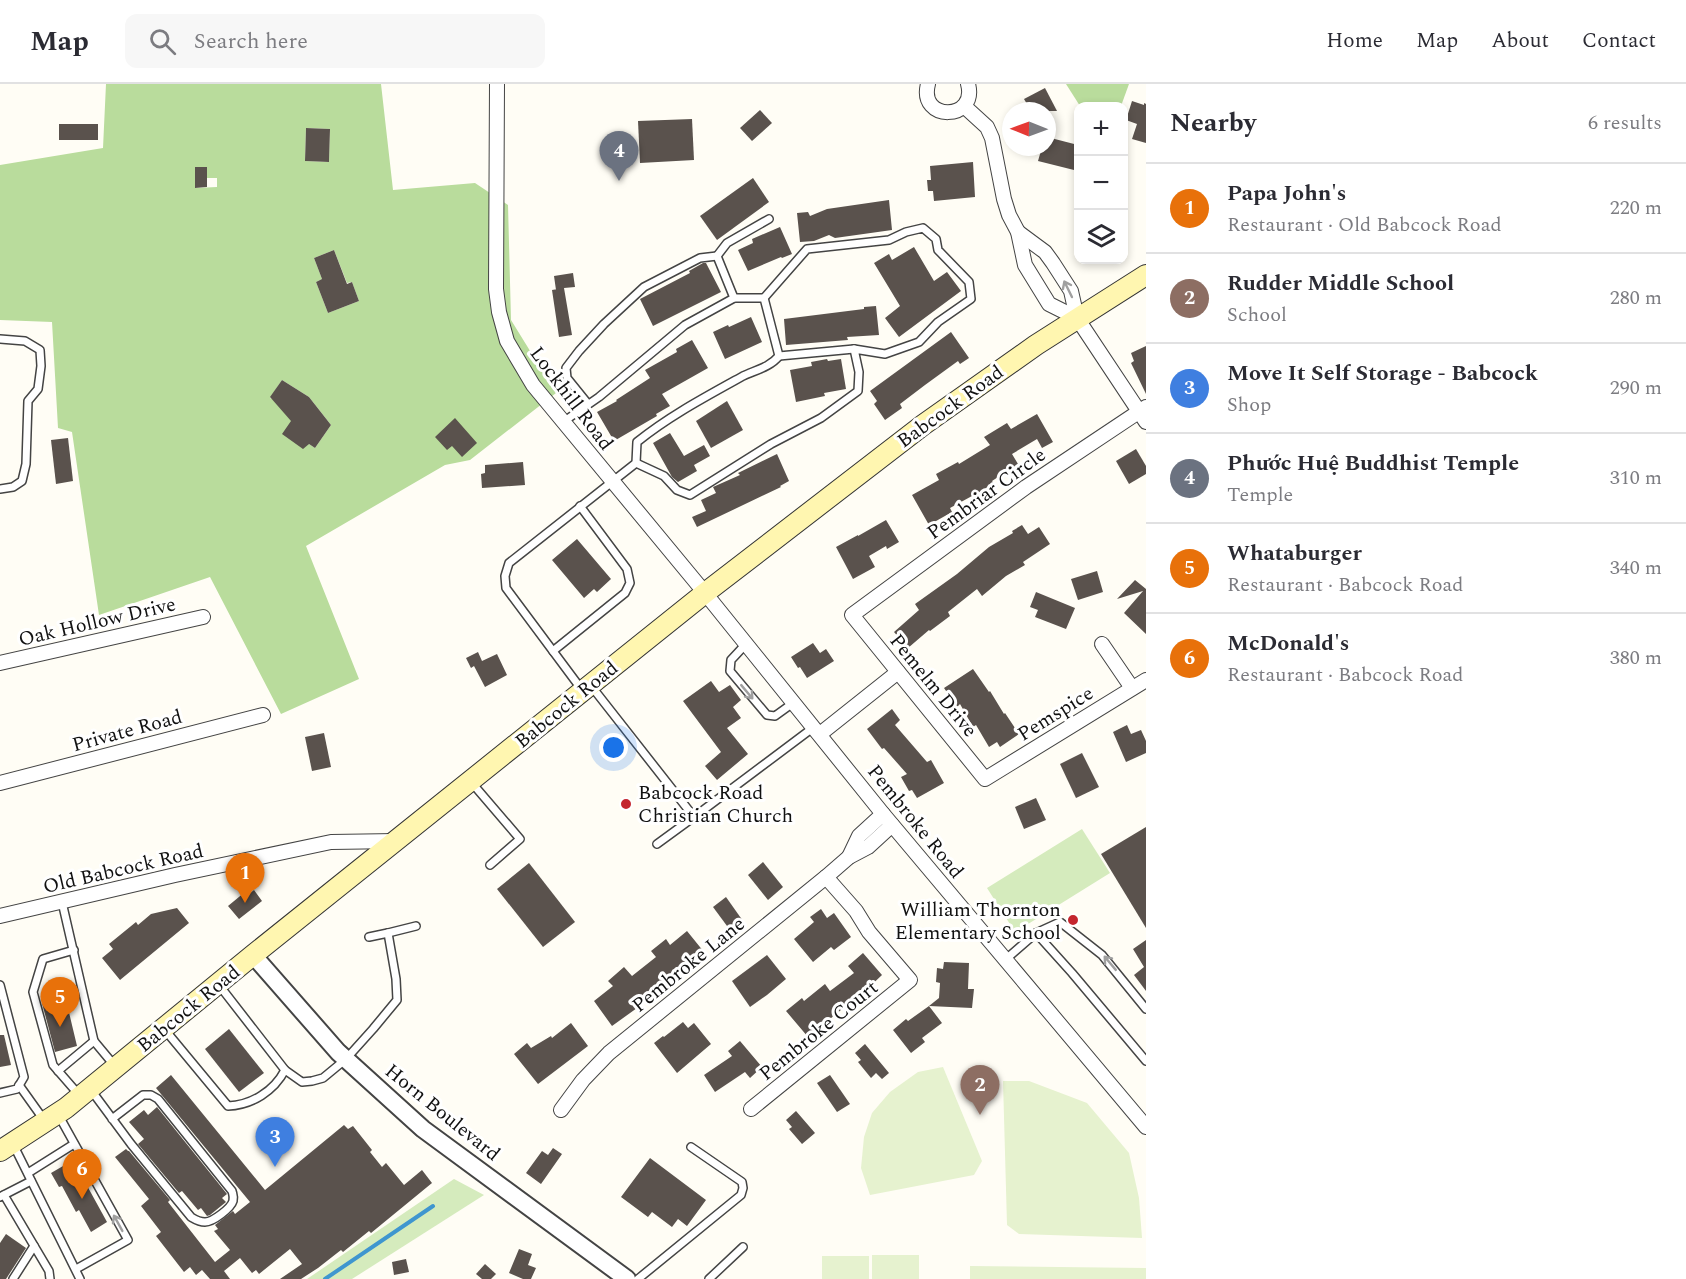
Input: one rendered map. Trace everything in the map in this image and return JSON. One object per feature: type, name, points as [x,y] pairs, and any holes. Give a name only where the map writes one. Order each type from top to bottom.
[{"type":"main road","name":"Babcock Road","points":[[6,1148],[52,1118],[85,1092],[705,593],[923,425],[1036,345],[1146,274]]},
{"type":"street","name":"Lockhill Road","points":[[497,84],[496,289],[499,312],[507,341],[533,385],[705,593]]},
{"type":"street","points":[[928,84],[928,100],[936,109],[948,113],[964,106],[969,95],[968,84]]},
{"type":"street","points":[[964,106],[987,126],[992,138],[1004,199],[1018,232],[1025,265],[1049,304],[1077,318]]},
{"type":"street","points":[[1018,232],[1045,252],[1053,263],[1071,291],[1077,318],[1144,413]]},
{"type":"street","points":[[1032,276],[1053,263]]},
{"type":"street","name":"Pembriar Circle","points":[[852,615],[1026,487],[1144,413]]},
{"type":"street","name":"Pembroke Road","points":[[705,593],[888,819],[1146,1127]]},
{"type":"street","name":"Pemelm Drive","points":[[852,615],[985,779]]},
{"type":"street","name":"Oak Hollow Drive","points":[[0,663],[202,616]]},
{"type":"street","points":[[1102,644],[1132,688]]},
{"type":"street","points":[[817,730],[898,672]]},
{"type":"street","name":"Pemspice","points":[[985,779],[1146,680]]},
{"type":"street","name":"Private Road","points":[[0,783],[263,715]]},
{"type":"street","name":"Pembroke Lane","points":[[561,1110],[583,1080],[609,1053],[849,857],[868,847],[888,819]]},
{"type":"street","name":"Old Babcock Road","points":[[0,916],[175,875],[331,842],[396,841]]},
{"type":"street","name":"Pembroke Court","points":[[750,1109],[910,980],[826,877]]},
{"type":"street","name":"Horn Boulevard","points":[[253,955],[345,1059],[423,1129],[627,1279]]},
{"type":"lane","points":[[588,404],[567,378],[566,368],[604,324],[644,286],[700,258],[717,256],[727,243],[769,219]]},
{"type":"lane","points":[[563,422],[685,325],[734,298],[764,298],[807,249],[889,240],[922,228],[936,239],[938,250],[969,282],[971,299],[938,322],[919,342],[885,354],[854,349],[779,356],[774,362],[744,376],[656,426],[637,442],[636,463]]},
{"type":"lane","points":[[717,256],[734,298]]},
{"type":"lane","points":[[764,298],[779,356]]},
{"type":"lane","points":[[0,339],[25,340],[40,350],[41,366],[38,389],[28,401],[26,464],[22,481],[13,487],[0,489]]},
{"type":"lane","points":[[636,463],[664,476],[676,490],[690,495],[771,444],[821,418],[858,391],[859,372],[854,349]]},
{"type":"lane","points":[[636,463],[509,563],[505,576],[506,588],[553,651],[694,817]]},
{"type":"lane","points":[[553,651],[625,594],[630,583],[627,569],[580,506]]},
{"type":"lane","points":[[745,645],[731,660],[730,671],[767,715],[775,716],[793,703]]},
{"type":"lane","points":[[657,844],[817,730]]},
{"type":"lane","points":[[470,781],[519,840],[490,865]]},
{"type":"lane","points":[[62,902],[94,1041],[116,1067]]},
{"type":"lane","points":[[1005,960],[1036,933],[1060,922],[1102,955],[1146,1009]]},
{"type":"lane","points":[[369,937],[416,926]]},
{"type":"lane","points":[[218,983],[285,1070],[302,1082],[323,1078],[345,1059],[397,1000],[396,979],[388,933]]},
{"type":"lane","points":[[1036,933],[1146,1061]]},
{"type":"lane","points":[[74,950],[43,959],[33,992],[53,1065],[112,1119],[191,1217],[199,1222],[208,1222],[232,1204],[234,1197],[232,1191],[158,1099],[151,1095],[142,1095],[112,1119]]},
{"type":"lane","points":[[0,985],[24,1077],[17,1089],[0,1093]]},
{"type":"lane","points":[[163,1028],[228,1106],[260,1098],[282,1077],[285,1070]]},
{"type":"lane","points":[[58,1071],[94,1041]]},
{"type":"lane","points":[[19,1085],[74,1144],[128,1240],[76,1269]]},
{"type":"lane","points":[[28,1173],[74,1144]]},
{"type":"lane","points":[[638,1279],[741,1195],[742,1182],[692,1147]]},
{"type":"lane","points":[[6,1148],[28,1173],[80,1279]]},
{"type":"lane","points":[[32,1181],[2,1196],[49,1271],[50,1279]]},
{"type":"lane","points":[[13,1279],[34,1246]]},
{"type":"lane","points":[[709,1279],[743,1247]]},
{"type":"green space","points":[[106,84],[381,84],[393,190],[475,183],[508,205],[511,320],[556,393],[470,460],[445,465],[306,546],[359,679],[281,714],[210,577],[99,615],[72,432],[58,428],[52,322],[0,320],[0,165],[103,148]],"holes":[[[306,128],[330,129],[329,162],[305,161]],[[195,167],[207,167],[207,178],[217,178],[217,187],[196,188]],[[334,250],[347,283],[352,282],[359,301],[328,313],[316,282],[322,279],[314,258]],[[282,380],[309,397],[331,425],[315,448],[309,444],[299,411],[270,398]]]},
{"type":"green space","points":[[1066,84],[1129,84],[1122,102],[1077,102]]},
{"type":"green space","points":[[1082,829],[1110,873],[1015,932],[987,888]]},
{"type":"green space","points":[[943,1067],[982,1161],[974,1175],[870,1195],[861,1168],[864,1137],[872,1113],[890,1092],[918,1072]]},
{"type":"green space","points":[[1003,1081],[1029,1081],[1087,1103],[1129,1153],[1139,1198],[1142,1238],[1019,1234],[1007,1225]]},
{"type":"green space","points":[[454,1179],[484,1195],[352,1279],[307,1279]]},
{"type":"green space","points":[[872,1255],[919,1255],[919,1279],[872,1279]]},
{"type":"green space","points":[[822,1256],[869,1256],[869,1279],[822,1279]]},
{"type":"green space","points":[[970,1266],[1146,1268],[1146,1279],[970,1279]]},
{"type":"building","points":[[1045,88],[1052,102],[1026,102],[1024,99]]},
{"type":"building","points":[[1132,101],[1146,104],[1146,143],[1132,139],[1137,124],[1128,121]]},
{"type":"building","points":[[760,110],[772,123],[752,141],[740,128]]},
{"type":"building","points":[[692,119],[694,160],[640,163],[638,121]]},
{"type":"building","points":[[59,124],[98,124],[98,140],[59,140]]},
{"type":"building","points":[[306,128],[330,129],[329,162],[305,161]]},
{"type":"building","points":[[1056,139],[1074,144],[1074,170],[1038,161],[1039,156],[1056,156]]},
{"type":"building","points":[[973,162],[975,197],[934,201],[933,191],[928,191],[927,180],[931,180],[930,166]]},
{"type":"building","points":[[195,167],[207,167],[207,187],[195,188]]},
{"type":"building","points":[[753,178],[769,202],[717,240],[700,216]]},
{"type":"building","points":[[889,200],[892,230],[835,238],[829,235],[814,241],[800,242],[797,213],[808,212],[810,216],[827,209]]},
{"type":"building","points":[[780,227],[792,254],[748,271],[738,250],[753,243],[752,239]]},
{"type":"building","points":[[914,247],[934,281],[947,272],[961,291],[899,337],[885,318],[900,306],[874,263],[889,254],[892,260]]},
{"type":"building","points":[[334,250],[347,284],[352,282],[359,301],[328,313],[316,282],[322,279],[314,258]]},
{"type":"building","points":[[706,263],[721,292],[653,326],[640,299],[690,273],[689,271]]},
{"type":"building","points":[[573,273],[575,287],[564,288],[572,335],[559,337],[552,290],[556,289],[554,276]]},
{"type":"building","points":[[876,306],[879,335],[786,345],[784,319]]},
{"type":"building","points":[[751,317],[762,342],[725,359],[713,332]]},
{"type":"building","points":[[951,332],[969,358],[960,364],[958,361],[925,385],[900,404],[902,408],[885,420],[874,404],[877,401],[870,391]]},
{"type":"building","points":[[692,340],[708,368],[662,394],[670,406],[614,441],[597,412],[650,378],[645,370],[677,352],[676,349]]},
{"type":"building","points":[[1146,346],[1146,394],[1131,363],[1134,361],[1131,353]]},
{"type":"building","points":[[827,359],[828,361],[841,359],[846,389],[796,402],[790,370],[812,366],[811,362]]},
{"type":"building","points":[[282,380],[309,397],[331,425],[315,448],[309,444],[303,449],[282,434],[291,421],[270,397]]},
{"type":"building","points":[[727,401],[743,430],[711,448],[696,421]]},
{"type":"building","points":[[1037,414],[1053,442],[1042,448],[1037,439],[1012,454],[1018,464],[992,481],[994,484],[950,508],[952,512],[929,525],[912,495],[939,480],[936,474],[958,462],[959,464],[990,445],[984,437],[1007,423],[1011,429]]},
{"type":"building","points":[[455,418],[477,443],[462,457],[452,446],[447,450],[435,437]]},
{"type":"building","points":[[670,433],[684,456],[704,445],[710,456],[694,465],[697,471],[678,482],[672,477],[653,443]]},
{"type":"building","points":[[68,438],[73,481],[56,484],[51,440]]},
{"type":"building","points":[[1136,449],[1146,466],[1146,474],[1129,484],[1116,461]]},
{"type":"building","points":[[777,454],[789,481],[697,527],[692,517],[706,511],[701,500],[716,493],[713,487]]},
{"type":"building","points":[[523,462],[525,485],[482,488],[481,474],[485,473],[485,465]]},
{"type":"building","points":[[886,520],[899,542],[887,549],[886,546],[869,556],[875,567],[853,579],[836,547]]},
{"type":"building","points":[[1022,525],[1028,534],[1039,527],[1050,544],[1023,562],[1025,565],[1006,576],[982,596],[977,589],[948,612],[950,616],[908,648],[894,632],[919,610],[915,604],[957,574],[989,547]]},
{"type":"building","points":[[577,539],[611,579],[597,592],[594,589],[584,598],[552,560]]},
{"type":"building","points":[[1097,571],[1103,592],[1078,600],[1071,579]]},
{"type":"building","points":[[1135,580],[1146,589],[1146,634],[1124,613],[1143,591],[1117,599]]},
{"type":"building","points":[[1036,592],[1075,608],[1066,629],[1035,617],[1038,610],[1030,607]]},
{"type":"building","points":[[813,643],[820,653],[826,649],[834,661],[807,678],[791,657]]},
{"type":"building","points":[[478,652],[482,661],[497,654],[507,675],[485,687],[474,666],[471,668],[466,658]]},
{"type":"building","points":[[973,669],[1019,734],[1000,747],[997,742],[989,747],[976,725],[973,727],[960,704],[957,707],[944,688]]},
{"type":"building","points":[[711,681],[719,692],[730,685],[741,700],[733,707],[741,718],[727,728],[748,754],[717,780],[705,766],[721,752],[683,701]]},
{"type":"building","points":[[892,709],[900,720],[895,725],[927,762],[931,760],[944,783],[917,798],[912,790],[909,791],[901,777],[907,774],[884,748],[882,749],[867,729]]},
{"type":"building","points":[[1127,725],[1131,734],[1141,730],[1146,741],[1146,753],[1126,762],[1113,732]]},
{"type":"building","points":[[324,733],[331,767],[312,771],[305,737]]},
{"type":"building","points":[[1082,753],[1099,787],[1076,798],[1060,764]]},
{"type":"building","points":[[1036,798],[1046,820],[1024,829],[1015,807]]},
{"type":"building","points":[[1146,827],[1146,928],[1101,854]]},
{"type":"building","points":[[763,862],[783,887],[768,900],[748,875]]},
{"type":"building","points":[[529,863],[575,922],[543,947],[497,889]]},
{"type":"building","points":[[254,890],[262,901],[239,919],[228,906],[245,892],[248,895]]},
{"type":"building","points":[[726,897],[743,921],[730,930],[713,907]]},
{"type":"building","points":[[177,908],[189,923],[120,980],[102,958],[113,949],[109,944],[136,922],[138,925],[151,914]]},
{"type":"building","points":[[821,909],[827,918],[834,913],[851,937],[834,950],[831,947],[813,962],[794,939],[814,922],[810,917]]},
{"type":"building","points":[[687,931],[704,952],[612,1026],[594,1001],[613,986],[608,981],[624,967],[632,976],[656,957],[651,951],[666,939],[670,945]]},
{"type":"building","points":[[1146,940],[1146,991],[1134,975],[1144,967],[1133,949]]},
{"type":"building","points":[[863,953],[882,975],[808,1037],[786,1011],[802,998],[804,1001],[825,984],[830,991],[854,973],[848,966]]},
{"type":"building","points":[[767,955],[786,979],[750,1007],[732,981]]},
{"type":"building","points":[[944,962],[969,963],[968,989],[974,989],[972,1008],[929,1006],[939,998],[940,983],[936,982],[937,968],[943,969]]},
{"type":"building","points":[[54,1000],[56,1007],[67,1004],[77,1046],[55,1052],[42,1003]]},
{"type":"building","points":[[929,1006],[942,1023],[922,1038],[925,1042],[911,1053],[893,1030],[906,1019],[908,1021]]},
{"type":"building","points":[[683,1022],[688,1028],[694,1023],[711,1044],[677,1073],[654,1043]]},
{"type":"building","points":[[571,1023],[588,1046],[538,1084],[514,1054],[527,1043],[531,1048],[551,1036],[552,1038]]},
{"type":"building","points":[[229,1029],[264,1073],[239,1092],[205,1049]]},
{"type":"building","points":[[0,1035],[4,1035],[11,1065],[0,1067]]},
{"type":"building","points":[[740,1041],[762,1067],[750,1078],[745,1072],[715,1092],[704,1075],[732,1056],[728,1051]]},
{"type":"building","points":[[865,1044],[889,1073],[882,1079],[876,1073],[871,1078],[858,1062],[861,1060],[855,1053]]},
{"type":"building","points":[[171,1075],[265,1190],[344,1125],[348,1129],[353,1126],[382,1167],[386,1163],[404,1185],[422,1170],[432,1183],[371,1233],[369,1231],[343,1252],[341,1250],[301,1279],[280,1279],[302,1264],[290,1249],[259,1274],[256,1270],[252,1273],[240,1258],[224,1271],[230,1279],[210,1279],[202,1270],[196,1275],[190,1267],[184,1272],[156,1236],[161,1232],[141,1206],[149,1199],[115,1157],[126,1149],[129,1151],[170,1200],[168,1202],[215,1262],[230,1250],[214,1231],[218,1229],[215,1225],[233,1211],[235,1214],[250,1202],[156,1088]]},
{"type":"building","points":[[830,1075],[850,1104],[837,1112],[817,1083]]},
{"type":"building","points":[[157,1107],[227,1194],[222,1198],[226,1202],[210,1215],[207,1216],[201,1208],[198,1210],[182,1191],[179,1193],[138,1144],[144,1139],[129,1122],[144,1110],[148,1115]]},
{"type":"building","points":[[796,1111],[815,1133],[802,1144],[789,1129],[792,1127],[786,1120]]},
{"type":"building","points":[[553,1148],[562,1154],[541,1184],[526,1173],[542,1151],[548,1155]]},
{"type":"building","points":[[650,1158],[706,1200],[687,1226],[678,1219],[672,1227],[652,1212],[648,1217],[621,1197]]},
{"type":"building","points":[[70,1162],[82,1183],[85,1182],[107,1222],[91,1232],[79,1210],[76,1212],[62,1186],[59,1187],[51,1173]]},
{"type":"building","points":[[6,1234],[26,1248],[6,1279],[0,1279],[0,1243]]},
{"type":"building","points":[[519,1249],[532,1254],[528,1265],[536,1268],[531,1279],[523,1279],[509,1273]]},
{"type":"building","points":[[406,1259],[409,1272],[394,1275],[392,1262]]},
{"type":"building","points":[[485,1264],[496,1274],[491,1279],[482,1279],[476,1274]]},
{"type":"waterway","points":[[325,1279],[433,1206]]},
{"type":"place","name":"Phước Huệ Buddhist Temple","points":[[619,181]]},
{"type":"place","name":"Babcock Road Christian Church","points":[[626,804]]},
{"type":"place","name":"Papa John's","points":[[245,903]]},
{"type":"place","name":"William Thornton Elementary School","points":[[1073,920]]},
{"type":"place","name":"Whataburger","points":[[60,1027]]},
{"type":"place","name":"Rudder Middle School","points":[[980,1115]]},
{"type":"place","name":"Move It Self Storage - Babcock","points":[[275,1167]]},
{"type":"place","name":"McDonald's","points":[[82,1199]]}]
